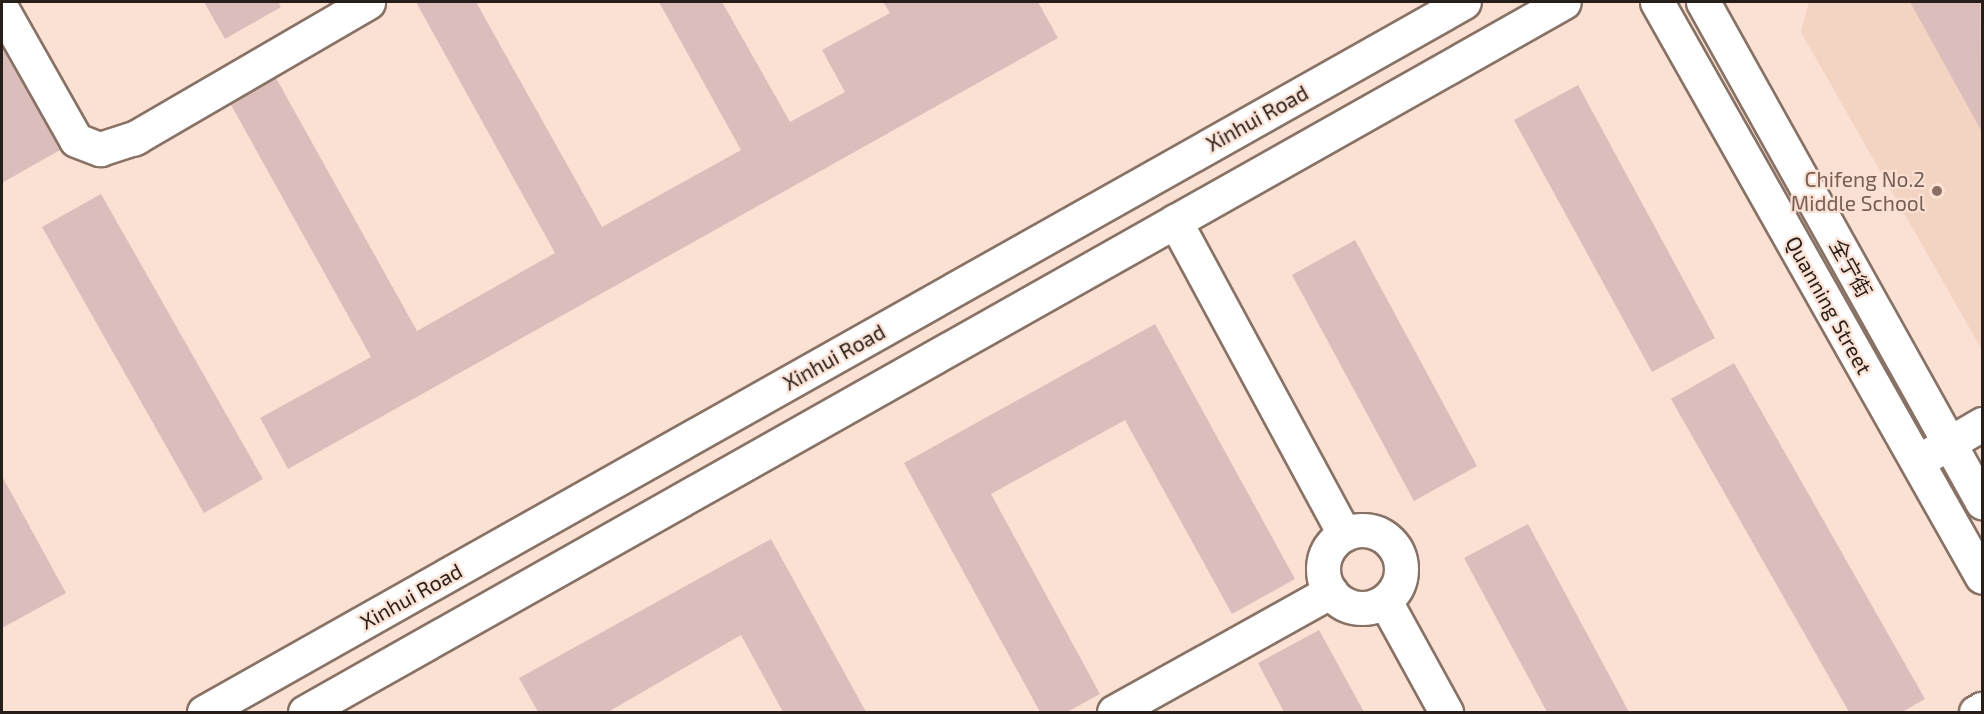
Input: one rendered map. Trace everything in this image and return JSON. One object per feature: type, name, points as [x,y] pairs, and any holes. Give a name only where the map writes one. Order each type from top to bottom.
[{"type":"street","points":[[2,9],[76,140],[100,149],[135,138],[368,2]]},
{"type":"street","name":"Xinhui Road","points":[[204,712],[1464,2]]},
{"type":"street","points":[[305,712],[1564,2]]},
{"type":"street","name":"Quanning Street","points":[[1657,2],[1983,577]]},
{"type":"street","name":"全宁街","points":[[1703,2],[1983,502]]},
{"type":"street","points":[[1175,221],[1344,534]]},
{"type":"street","points":[[1917,462],[1983,424]]},
{"type":"street","points":[[1344,534],[1380,534],[1398,554],[1400,579],[1385,601],[1357,608],[1331,591],[1323,566],[1327,552],[1344,534]]},
{"type":"street","points":[[1114,712],[1331,591]]},
{"type":"street","points":[[1385,601],[1446,712]]},
{"type":"street","points":[[1976,712],[1983,708]]},
{"type":"shaded area","name":"Chifeng No.2 Middle School","points":[[1809,2],[1982,2],[1982,350],[1801,32]]},
{"type":"building","points":[[204,2],[278,2],[281,7],[225,39]]},
{"type":"building","points":[[416,2],[476,2],[602,227],[741,150],[659,2],[722,2],[790,122],[845,92],[822,50],[890,13],[883,2],[1038,2],[1058,38],[288,469],[260,418],[371,357],[230,103],[276,78],[417,331],[555,253]]},
{"type":"building","points":[[1910,2],[1980,2],[1982,132]]},
{"type":"building","points":[[2,44],[60,150],[2,183]]},
{"type":"building","points":[[1578,85],[1715,338],[1652,372],[1514,120]]},
{"type":"building","points":[[101,194],[263,479],[204,513],[42,227]]},
{"type":"building","points":[[1355,240],[1477,466],[1414,501],[1292,275]]},
{"type":"building","points":[[1155,324],[1295,579],[1232,614],[1125,420],[991,494],[1100,694],[1067,712],[1040,712],[904,463]]},
{"type":"building","points":[[1734,363],[1925,699],[1902,712],[1849,712],[1671,399]]},
{"type":"building","points":[[2,476],[66,593],[2,628]]},
{"type":"building","points":[[1528,524],[1629,712],[1547,712],[1464,558]]},
{"type":"building","points":[[771,539],[866,712],[783,712],[741,635],[608,712],[538,712],[519,678]]},
{"type":"building","points":[[1319,630],[1364,712],[1284,712],[1258,663]]},
{"type":"place","name":"Chifeng No.2 Middle School","points":[[1937,191]]}]
